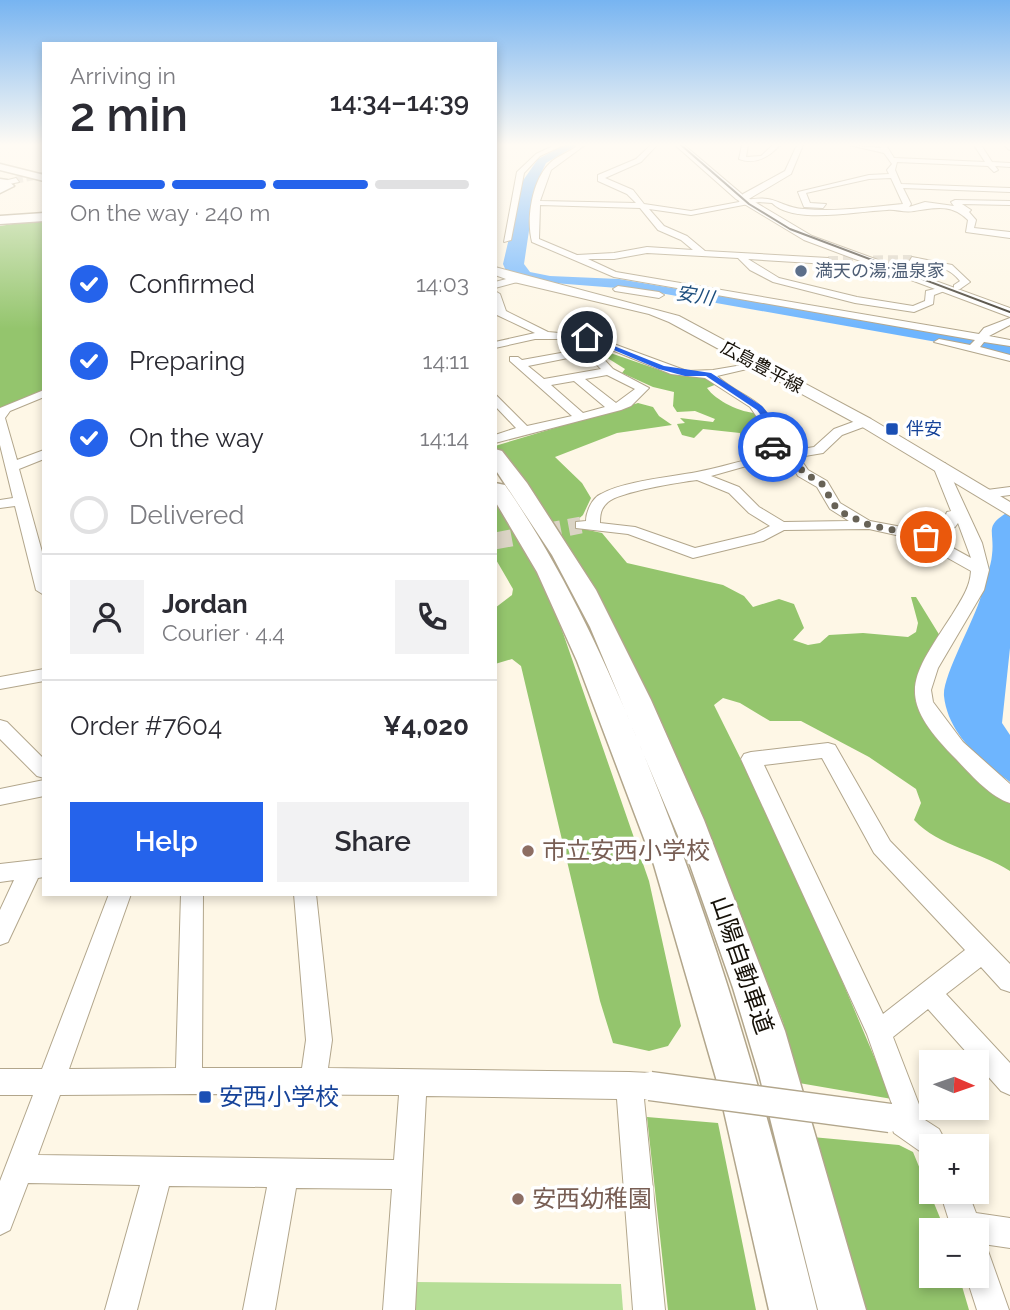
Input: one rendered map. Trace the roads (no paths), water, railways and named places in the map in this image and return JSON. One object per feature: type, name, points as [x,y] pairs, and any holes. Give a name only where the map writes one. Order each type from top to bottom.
[{"type":"highway","points":[[0,217],[42,216]]},
{"type":"highway","name":"山陽自動車道","points":[[499,444],[528,501],[580,584],[636,696],[709,869],[779,1074],[842,1310]]},
{"type":"highway","name":"山陽自動車道","points":[[497,488],[557,587],[583,641],[646,796],[707,972],[736,1073],[793,1310]]},
{"type":"main road","points":[[757,206],[808,238],[1010,313]]},
{"type":"main road","points":[[758,206],[785,222],[1010,307]]},
{"type":"main road","name":"広島豊平線","points":[[497,272],[653,311],[674,319],[865,422],[987,494],[1009,503]]},
{"type":"street","points":[[508,240],[514,206]]},
{"type":"street","points":[[534,240],[536,206]]},
{"type":"street","points":[[642,206],[661,228],[684,238],[701,252]]},
{"type":"street","points":[[648,206],[691,213],[727,206]]},
{"type":"street","points":[[779,206],[796,211],[839,214],[915,209],[921,206]]},
{"type":"street","points":[[837,206],[839,214]]},
{"type":"street","points":[[889,209],[899,206]]},
{"type":"street","points":[[938,206],[1010,213]]},
{"type":"street","points":[[958,206],[972,220],[969,230],[1010,235]]},
{"type":"street","points":[[497,240],[534,240],[614,274],[905,325],[976,344],[1010,358]]},
{"type":"street","points":[[574,258],[623,256],[647,250],[701,252],[742,258],[828,261]]},
{"type":"street","points":[[742,258],[753,268],[785,282],[844,295],[855,300],[915,309]]},
{"type":"street","points":[[912,260],[939,264],[957,271],[965,282],[957,287]]},
{"type":"street","points":[[614,274],[616,288]]},
{"type":"street","points":[[497,284],[518,279]]},
{"type":"street","points":[[616,288],[653,311]]},
{"type":"street","points":[[616,288],[976,344],[1010,343]]},
{"type":"street","points":[[905,325],[915,309],[930,302],[929,293],[944,288]]},
{"type":"street","points":[[497,300],[501,313],[537,327],[561,356]]},
{"type":"street","points":[[976,344],[988,330],[1010,321]]},
{"type":"street","points":[[497,344],[542,335],[587,337],[662,367],[685,373],[708,374],[756,364]]},
{"type":"street","points":[[497,345],[580,417]]},
{"type":"street","points":[[499,444],[524,430],[539,429],[627,403],[643,388],[609,370],[593,354],[561,356],[520,364]]},
{"type":"street","points":[[542,383],[609,370]]},
{"type":"street","points":[[708,374],[760,408],[767,417],[773,447],[792,456],[803,472],[822,484],[835,506],[869,525]]},
{"type":"street","points":[[576,377],[614,408]]},
{"type":"street","points":[[42,394],[6,408],[0,418],[19,500],[42,580]]},
{"type":"street","points":[[497,400],[524,430]]},
{"type":"street","points":[[865,422],[838,432],[818,450],[748,461],[698,476],[672,478],[604,497],[587,525],[630,530],[693,553],[702,553],[735,541],[758,538],[781,526],[869,525],[919,535],[981,570]]},
{"type":"street","points":[[13,467],[42,455]]},
{"type":"street","points":[[940,467],[975,546],[981,570],[976,590],[925,679],[923,701],[928,713],[957,748],[1010,795]]},
{"type":"street","points":[[698,476],[734,490],[754,510],[781,526]]},
{"type":"street","points":[[0,504],[19,500]]},
{"type":"street","points":[[919,535],[950,524],[952,515],[959,513]]},
{"type":"street","points":[[0,682],[42,675]]},
{"type":"street","points":[[2,733],[42,769]]},
{"type":"street","points":[[902,1122],[879,1033],[751,759],[828,750],[882,847],[1010,981]]},
{"type":"street","points":[[0,797],[42,788]]},
{"type":"street","points":[[0,873],[36,870]]},
{"type":"street","points":[[0,935],[36,870]]},
{"type":"street","points":[[0,1220],[119,896]]},
{"type":"street","points":[[189,1083],[192,896]]},
{"type":"street","points":[[305,896],[319,1040],[313,1081]]},
{"type":"street","points":[[879,1033],[981,952]]},
{"type":"street","points":[[929,993],[1010,1082]]},
{"type":"street","points":[[0,1082],[313,1081],[640,1086],[902,1122],[919,1135]]},
{"type":"street","points":[[399,1310],[413,1083]]},
{"type":"street","points":[[640,1086],[649,1310]]},
{"type":"street","points":[[19,1169],[407,1175]]},
{"type":"street","points":[[121,1310],[158,1171]]},
{"type":"street","points":[[260,1310],[284,1173]]},
{"type":"street","points":[[989,1231],[1010,1233]]},
{"type":"street","points":[[986,1288],[993,1310]]},
{"type":"water","name":"安川","points":[[516,206],[533,206],[524,264],[530,272],[550,276],[619,279],[993,342],[1010,346],[1010,355],[643,290],[554,283],[506,271],[503,264]]},
{"type":"water","points":[[1010,511],[1010,648],[1002,723],[1010,735],[1010,782],[977,756],[959,734],[952,723],[944,696],[953,662],[978,606],[989,570],[993,525]]},
{"type":"tunnel","points":[[828,261],[912,260]]},
{"type":"tunnel","points":[[497,541],[581,525]]},
{"type":"tram line","points":[[752,206],[790,229],[1010,312]]},
{"type":"place","name":"満天の湯;温泉家","points":[[801,271]]},
{"type":"place","name":"伴安","points":[[892,429]]},
{"type":"place","name":"市立安西小学校","points":[[528,851]]},
{"type":"place","name":"安西小学校","points":[[205,1097]]},
{"type":"place","name":"安西幼稚園","points":[[518,1199]]}]
